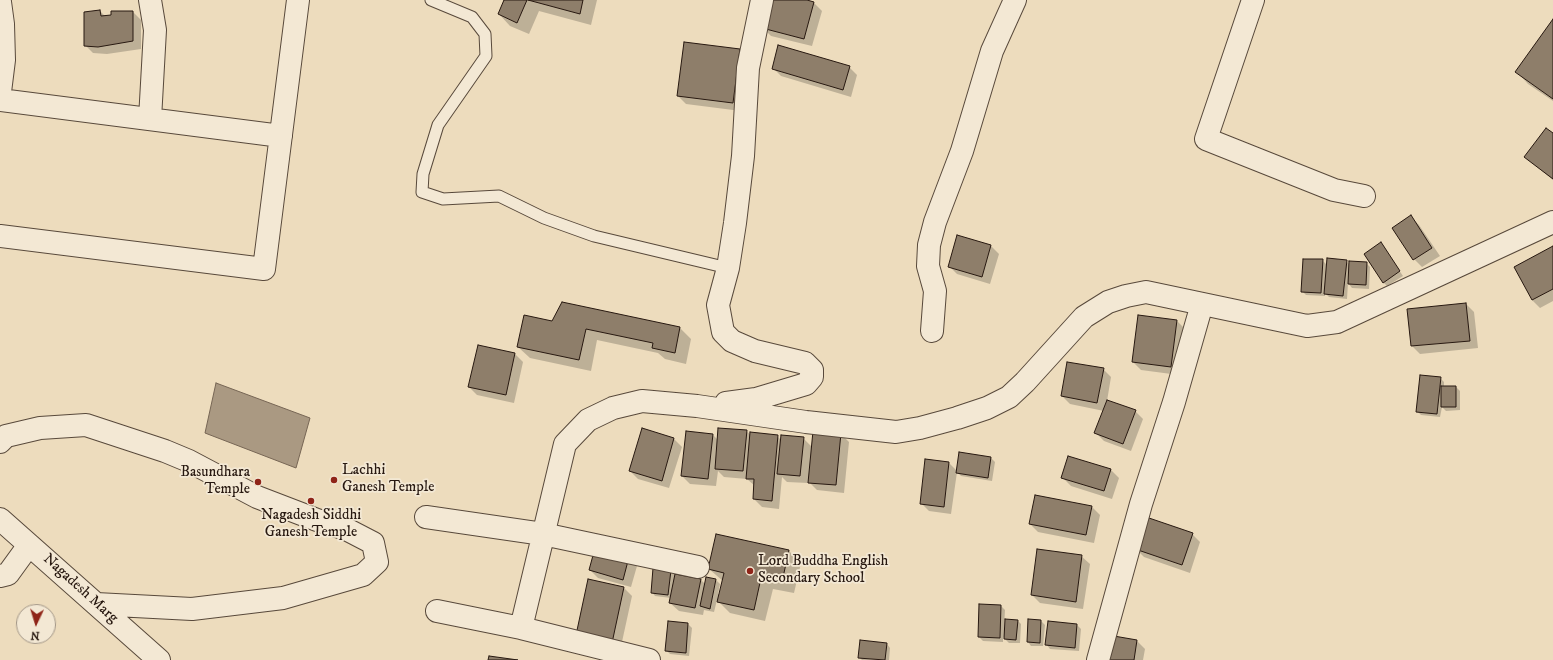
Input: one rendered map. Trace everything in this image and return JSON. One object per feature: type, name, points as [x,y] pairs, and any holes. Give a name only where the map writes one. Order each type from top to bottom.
[{"type":"street","points":[[150,0],[155,30],[150,119]]},
{"type":"street","points":[[0,236],[264,269],[298,0]]},
{"type":"street","points":[[697,406],[756,399],[806,384],[812,377],[812,370],[805,363],[755,351],[732,341],[723,332],[718,305],[728,268],[735,223],[743,156],[748,68],[762,0]]},
{"type":"street","points":[[932,331],[935,291],[928,266],[929,245],[937,215],[962,151],[992,51],[1015,0]]},
{"type":"street","points":[[1253,0],[1206,139],[1334,190],[1364,196]]},
{"type":"street","points":[[0,2],[3,24],[4,60],[0,92]]},
{"type":"street","points":[[0,100],[281,136]]},
{"type":"street","points":[[521,628],[565,444],[588,420],[613,408],[642,401],[697,406],[806,422],[896,432],[920,428],[986,408],[1009,397],[1025,382],[1084,317],[1108,302],[1126,296],[1146,292],[1307,326],[1337,322],[1553,222]]},
{"type":"street","points":[[1098,660],[1141,504],[1202,304]]},
{"type":"street","points":[[0,442],[6,436],[40,428],[86,425],[165,451],[189,461],[257,497],[316,520],[346,529],[373,543],[377,562],[363,576],[283,598],[192,609],[96,604]]},
{"type":"street","points":[[426,517],[543,534],[698,567]]},
{"type":"street","name":"Nagadesh Marg","points":[[0,518],[159,660]]},
{"type":"street","points":[[0,576],[8,574],[29,545]]},
{"type":"street","points":[[437,610],[521,628],[649,660]]},
{"type":"lane","points":[[432,0],[472,17],[485,34],[486,56],[438,125],[423,174],[422,192],[443,199],[499,196],[544,218],[594,236],[728,268]]},
{"type":"shaded area","points":[[216,383],[310,418],[296,468],[205,433]]},
{"type":"building","points":[[504,0],[527,0],[517,23],[498,14]]},
{"type":"building","points":[[528,0],[583,0],[580,14]]},
{"type":"building","points":[[769,0],[807,0],[814,2],[804,39],[762,28]]},
{"type":"building","points":[[100,10],[101,16],[111,15],[111,11],[133,11],[133,41],[98,47],[84,46],[84,12]]},
{"type":"building","points":[[1553,19],[1553,99],[1515,72]]},
{"type":"building","points":[[684,42],[740,49],[733,103],[677,96]]},
{"type":"building","points":[[778,45],[850,66],[843,90],[772,69]]},
{"type":"building","points":[[1546,128],[1553,133],[1553,179],[1524,157]]},
{"type":"building","points":[[1411,215],[1432,248],[1413,260],[1392,228]]},
{"type":"building","points":[[957,235],[991,245],[982,277],[948,267]]},
{"type":"building","points":[[1381,242],[1400,271],[1383,283],[1364,254]]},
{"type":"building","points":[[1553,246],[1553,289],[1532,300],[1514,267]]},
{"type":"building","points":[[1327,258],[1347,260],[1343,296],[1324,294]]},
{"type":"building","points":[[1303,259],[1323,259],[1321,293],[1301,292]]},
{"type":"building","points":[[1349,261],[1367,262],[1366,285],[1348,284]]},
{"type":"building","points":[[562,302],[680,327],[675,353],[652,348],[653,343],[586,329],[579,360],[517,347],[524,315],[552,321]]},
{"type":"building","points":[[1466,303],[1470,341],[1411,346],[1407,309]]},
{"type":"building","points":[[1138,315],[1177,320],[1171,367],[1132,362]]},
{"type":"building","points":[[478,345],[515,353],[506,395],[468,387]]},
{"type":"building","points":[[1067,362],[1104,368],[1097,403],[1061,396]]},
{"type":"building","points":[[1420,375],[1441,377],[1437,414],[1416,412]]},
{"type":"building","points":[[1441,386],[1456,386],[1456,407],[1441,407]]},
{"type":"building","points":[[1107,400],[1136,410],[1123,444],[1094,433]]},
{"type":"building","points":[[642,428],[674,438],[662,481],[629,471]]},
{"type":"building","points":[[718,428],[747,430],[743,471],[715,469]]},
{"type":"building","points":[[686,431],[713,434],[708,479],[681,476]]},
{"type":"building","points":[[813,431],[841,433],[836,485],[808,483]]},
{"type":"building","points":[[750,432],[778,435],[772,501],[753,499],[754,479],[746,479]]},
{"type":"building","points":[[781,435],[804,437],[800,476],[777,474]]},
{"type":"building","points":[[959,452],[991,457],[988,478],[956,473]]},
{"type":"building","points":[[1068,456],[1111,469],[1104,491],[1061,478]]},
{"type":"building","points":[[925,459],[949,462],[944,507],[920,504]]},
{"type":"building","points":[[1035,495],[1092,506],[1086,535],[1029,524]]},
{"type":"building","points":[[1146,517],[1193,533],[1182,565],[1135,549]]},
{"type":"building","name":"Lord Buddha English Secondary School","points":[[716,534],[789,550],[782,582],[761,578],[754,610],[717,602],[724,573],[708,569]]},
{"type":"building","points":[[595,548],[629,557],[623,580],[589,570]]},
{"type":"building","points":[[1037,549],[1082,555],[1076,602],[1031,595]]},
{"type":"building","points":[[653,568],[671,570],[668,595],[651,593]]},
{"type":"building","points":[[675,574],[701,579],[695,608],[669,603]]},
{"type":"building","points":[[706,577],[716,579],[710,609],[700,606]]},
{"type":"building","points":[[588,579],[624,587],[612,643],[576,635]]},
{"type":"building","points":[[979,604],[1001,605],[1000,638],[978,637]]},
{"type":"building","points":[[1005,619],[1018,620],[1016,640],[1004,639]]},
{"type":"building","points":[[1028,619],[1041,620],[1040,643],[1027,642]]},
{"type":"building","points":[[668,621],[688,623],[686,653],[665,651]]},
{"type":"building","points":[[1048,621],[1077,624],[1075,648],[1045,645]]},
{"type":"building","points":[[1108,635],[1137,640],[1134,660],[1105,660]]},
{"type":"building","points":[[860,640],[887,643],[885,660],[858,658]]},
{"type":"building","points":[[489,656],[518,660],[488,660]]},
{"type":"place","name":"Lachhi Ganesh Temple","points":[[334,480]]},
{"type":"place","name":"Basundhara Temple","points":[[258,482]]},
{"type":"place","name":"Nagadesh Siddhi Ganesh Temple","points":[[311,501]]},
{"type":"place","name":"Lord Buddha English Secondary School","points":[[750,571]]}]
